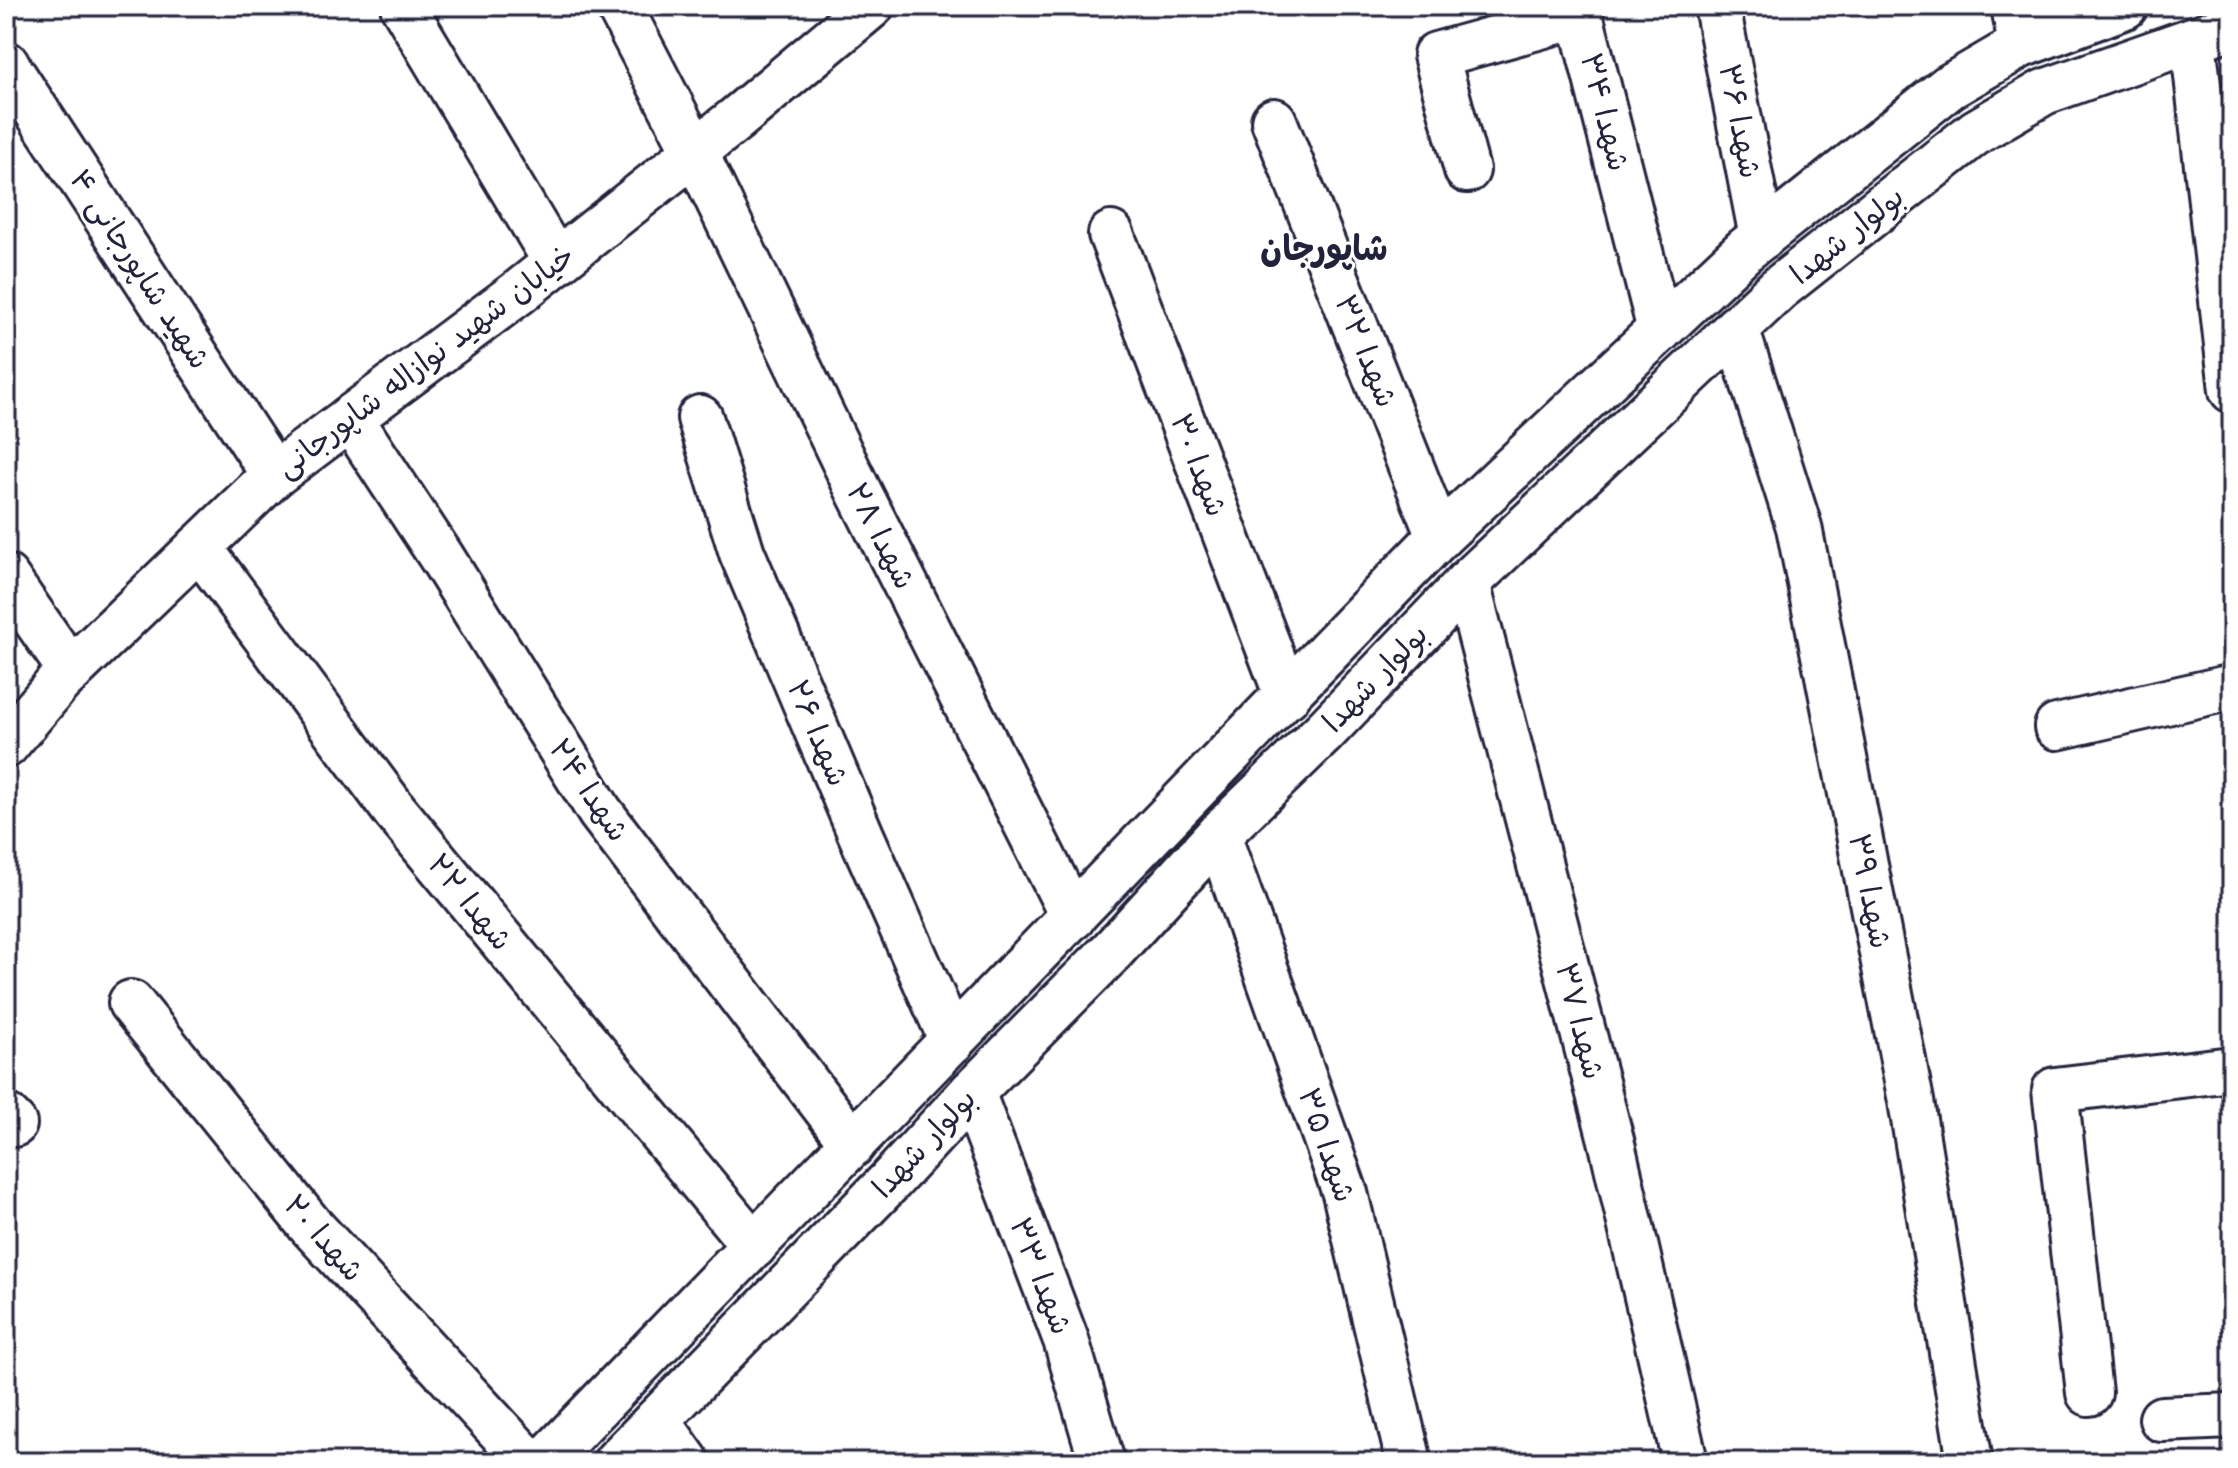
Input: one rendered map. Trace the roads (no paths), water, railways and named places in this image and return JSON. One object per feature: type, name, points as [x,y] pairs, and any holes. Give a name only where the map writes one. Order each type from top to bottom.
[{"type":"street","points":[[403,6],[556,262]]},
{"type":"street","name":"شهدا ۲۸","points":[[619,6],[695,152],[858,490],[1073,917]]},
{"type":"street","name":"خیابان شهید نوازاله شاپورجانی","points":[[6,745],[71,671],[274,475],[556,262],[871,6]]},
{"type":"street","name":"شهدا ۳۶","points":[[1717,6],[1762,237]]},
{"type":"street","name":"بولوار شهدا","points":[[544,1462],[1439,537],[1745,250],[1949,87],[2018,25],[2125,6]]},
{"type":"street","name":"شهدا ۳۴","points":[[1467,170],[1436,55],[1580,15],[1660,330]]},
{"type":"street","points":[[2212,33],[2232,390]]},
{"type":"street","name":"بولوار شهدا","points":[[616,1462],[1110,953],[1218,835],[1324,732],[1467,583],[1778,289],[1976,132],[2044,92],[2212,33]]},
{"type":"street","name":"شهید شاپورجانی ۴","points":[[6,64],[274,475]]},
{"type":"street","name":"شهدا ۳۲","points":[[1274,121],[1439,537]]},
{"type":"street","name":"شهدا ۳۰","points":[[1111,234],[1287,696]]},
{"type":"street","name":"شهدا ۳۹","points":[[1736,328],[1802,543],[1911,1101],[1970,1462]]},
{"type":"street","name":"شهدا ۲۴","points":[[350,418],[442,558],[600,812],[853,1144]]},
{"type":"street","name":"شهدا ۲۶","points":[[700,418],[742,553],[952,1041]]},
{"type":"street","name":"شهدا ۲۲","points":[[199,547],[395,811],[754,1246]]},
{"type":"street","points":[[6,577],[71,671]]},
{"type":"street","name":"شهدا ۳۷","points":[[1467,583],[1611,1140],[1685,1462]]},
{"type":"street","points":[[2057,727],[2232,687]]},
{"type":"street","name":"شهدا ۳۵","points":[[1218,835],[1345,1193],[1409,1462]]},
{"type":"street","name":"شهدا ۲۰","points":[[131,1003],[309,1224],[529,1462]]},
{"type":"street","points":[[2089,1393],[2055,1090],[2232,1069]]},
{"type":"street","name":"شهدا ۳۳","points":[[972,1092],[1066,1340],[1102,1462]]},
{"type":"street","points":[[2162,1419],[2232,1416]]},
{"type":"street","points":[[657,1420],[687,1462]]},
{"type":"district","name":"شاپورجان","points":[[1324,248]]}]
